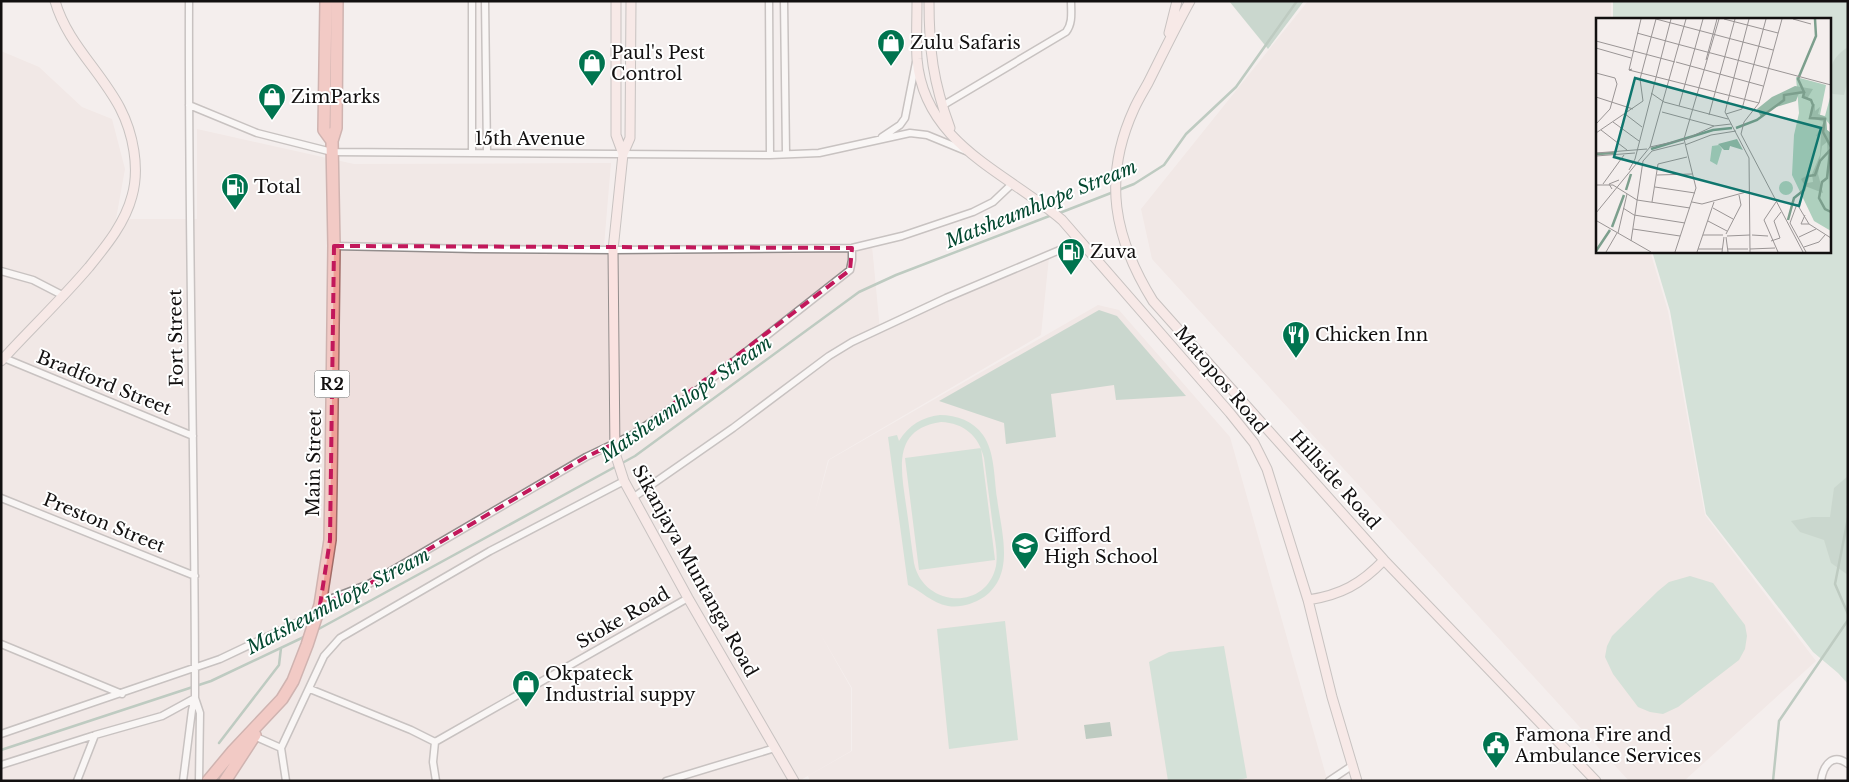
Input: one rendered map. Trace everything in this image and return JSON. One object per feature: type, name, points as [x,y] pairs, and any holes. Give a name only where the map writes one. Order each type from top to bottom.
[{"type":"highway","name":"R2","points":[[326,1],[324,130],[332,147]]},
{"type":"highway","name":"R2","points":[[332,147],[336,128],[337,1]]},
{"type":"highway","name":"Main Street","points":[[270,712],[293,681],[314,625],[319,609],[330,540],[334,246],[332,147]]},
{"type":"highway","name":"R2","points":[[225,781],[270,712]]},
{"type":"highway","name":"R2","points":[[208,781],[232,751],[270,712]]},
{"type":"street","points":[[3,360],[64,296],[98,256],[123,218],[132,195],[135,174],[134,154],[119,107],[66,30],[59,16],[55,1]]},
{"type":"street","name":"Fort Street","points":[[189,1],[195,696]]},
{"type":"street","points":[[472,1],[472,153]]},
{"type":"street","points":[[485,1],[486,153]]},
{"type":"street","points":[[616,1],[616,135],[623,154]]},
{"type":"street","points":[[623,154],[630,138],[631,1]]},
{"type":"street","points":[[769,1],[770,155]]},
{"type":"street","points":[[784,1],[786,154]]},
{"type":"street","name":"Matopos Road","points":[[917,1],[917,60],[923,88],[932,112],[952,136],[970,153],[1062,220],[1230,413],[1254,444],[1269,477],[1308,600],[1332,697],[1357,781]]},
{"type":"street","points":[[929,1],[931,60],[942,106],[952,136]]},
{"type":"street","points":[[942,106],[1058,38],[1070,27],[1071,1]]},
{"type":"street","points":[[1167,43],[1177,1]]},
{"type":"street","name":"Hillside Road","points":[[1190,1],[1134,109],[1123,137],[1115,183],[1116,211],[1127,251],[1142,282],[1153,301],[1384,560],[1596,781]]},
{"type":"street","name":"15th Avenue","points":[[877,140],[900,125],[905,118],[908,110],[910,86],[917,60]]},
{"type":"street","name":"15th Avenue","points":[[189,105],[257,133],[332,147],[472,153],[770,155],[819,153],[910,132],[927,135],[970,153]]},
{"type":"street","name":"Sikanjaya Muntanga Road","points":[[623,154],[613,250],[614,449],[623,477],[688,598],[794,781]]},
{"type":"street","points":[[334,246],[475,250],[852,248],[902,236],[972,212],[993,202],[1012,184]]},
{"type":"street","points":[[634,497],[733,428],[829,356],[852,342],[946,298],[1081,241]]},
{"type":"street","points":[[1,734],[195,671],[319,609],[330,599],[369,584],[586,457],[614,449],[691,395],[850,270],[852,248]]},
{"type":"street","points":[[1,271],[33,280],[64,296]]},
{"type":"street","name":"Bradford Street","points":[[3,360],[193,436]]},
{"type":"street","points":[[286,781],[281,748],[324,656],[335,643],[347,633],[623,477]]},
{"type":"street","name":"Preston Street","points":[[1,498],[195,576]]},
{"type":"street","points":[[1308,600],[1324,598],[1349,589],[1368,576],[1384,560]]},
{"type":"street","name":"Stoke Road","points":[[435,742],[688,598]]},
{"type":"street","points":[[1,644],[122,694]]},
{"type":"street","points":[[310,689],[402,726],[435,742],[433,762],[436,781]]},
{"type":"street","points":[[1,765],[162,716],[195,696]]},
{"type":"street","points":[[183,781],[195,696]]},
{"type":"street","points":[[195,696],[200,712],[198,781]]},
{"type":"street","points":[[77,781],[95,735]]},
{"type":"street","points":[[254,736],[281,748]]},
{"type":"street","points":[[666,781],[775,748]]},
{"type":"street","points":[[1821,781],[1825,765],[1830,761],[1836,759],[1848,764]]},
{"type":"street","points":[[1330,781],[1353,765]]},
{"type":"highlighted area","points":[[334,246],[852,248],[850,270],[632,435],[586,457],[369,584],[320,605],[330,540]]},
{"type":"shaded area","points":[[1229,1],[1304,1],[1268,49]]},
{"type":"shaded area","points":[[1308,1],[1611,1],[1611,18],[1596,18],[1596,252],[1650,252],[1668,311],[1705,515],[1816,661],[1684,781],[1629,781],[1152,259],[1141,209]]},
{"type":"shaded area","points":[[1613,1],[1848,1],[1848,684],[1813,652],[1706,514],[1670,311],[1652,252],[1832,252],[1832,18],[1613,18]]},
{"type":"shaded area","points":[[1848,47],[1848,79],[1844,95],[1832,93],[1832,66],[1841,52]]},
{"type":"shaded area","points":[[1,51],[39,67],[82,107],[112,119],[125,169],[116,219],[197,219],[197,129],[354,164],[611,163],[604,246],[872,246],[880,330],[1049,257],[1041,335],[828,460],[814,515],[829,460],[1098,305],[1119,310],[1230,437],[1327,779],[1323,781],[810,781],[808,776],[852,751],[852,688],[817,628],[851,688],[851,751],[799,781],[1,781]]},
{"type":"shaded area","points":[[1099,310],[1117,316],[1186,396],[1116,400],[1114,385],[1051,394],[1056,437],[1006,444],[1004,423],[939,401]]},
{"type":"shaded area","points":[[933,416],[952,416],[964,420],[979,430],[990,449],[993,465],[1003,538],[1003,564],[1000,576],[994,587],[984,597],[962,606],[942,604],[908,585],[888,437],[897,435],[899,441],[907,430],[916,423]],"holes":[[[941,422],[949,423],[969,432],[982,450],[997,557],[996,566],[990,581],[980,591],[968,597],[955,598],[941,595],[929,588],[920,578],[914,563],[902,478],[903,453],[907,442],[914,433],[925,426]]]},
{"type":"shaded area","points":[[981,448],[995,560],[919,570],[905,458]]},
{"type":"shaded area","points":[[1848,476],[1848,504],[1846,504],[1848,508],[1848,575],[1831,563],[1824,540],[1800,532],[1791,521],[1812,517],[1830,517],[1834,488]]},
{"type":"shaded area","points":[[1690,576],[1713,583],[1745,625],[1747,636],[1745,649],[1739,660],[1678,707],[1663,714],[1650,712],[1638,707],[1613,674],[1605,657],[1607,646],[1612,636],[1658,591],[1669,582]]},
{"type":"shaded area","points":[[1005,621],[1018,740],[949,749],[937,629]]},
{"type":"shaded area","points":[[1224,646],[1247,778],[1233,781],[1168,781],[1149,662],[1169,652]]},
{"type":"shaded area","points":[[1110,722],[1112,736],[1086,739],[1084,725]]},
{"type":"waterway","name":"Matsheumhlope Stream","points":[[1057,214],[1134,184],[1164,165],[1186,134],[1236,87],[1297,1]]},
{"type":"waterway","name":"Matsheumhlope Stream","points":[[315,631],[635,456],[859,292],[896,275],[1052,215]]},
{"type":"waterway","name":"Matsheumhlope Stream","points":[[1848,518],[1835,584],[1848,614]]},
{"type":"waterway","name":"Matsheumhlope Stream","points":[[1773,781],[1779,721],[1848,620]]},
{"type":"waterway","name":"Matsheumhlope Stream","points":[[1,750],[211,681],[306,636]]},
{"type":"waterway","points":[[219,743],[279,665],[281,648]]},
{"type":"place","name":"Zulu Safaris","points":[[891,67]]},
{"type":"place","name":"Paul's Pest Control","points":[[592,87]]},
{"type":"place","name":"ZimParks","points":[[272,121]]},
{"type":"place","name":"Total","points":[[235,211]]},
{"type":"place","name":"Zuva","points":[[1071,276]]},
{"type":"place","name":"Chicken Inn","points":[[1296,359]]},
{"type":"place","name":"Gifford High School","points":[[1025,570]]},
{"type":"place","name":"Okpateck Industrial suppy","points":[[526,708]]},
{"type":"place","name":"Famona Fire and Ambulance Services","points":[[1496,769]]}]
